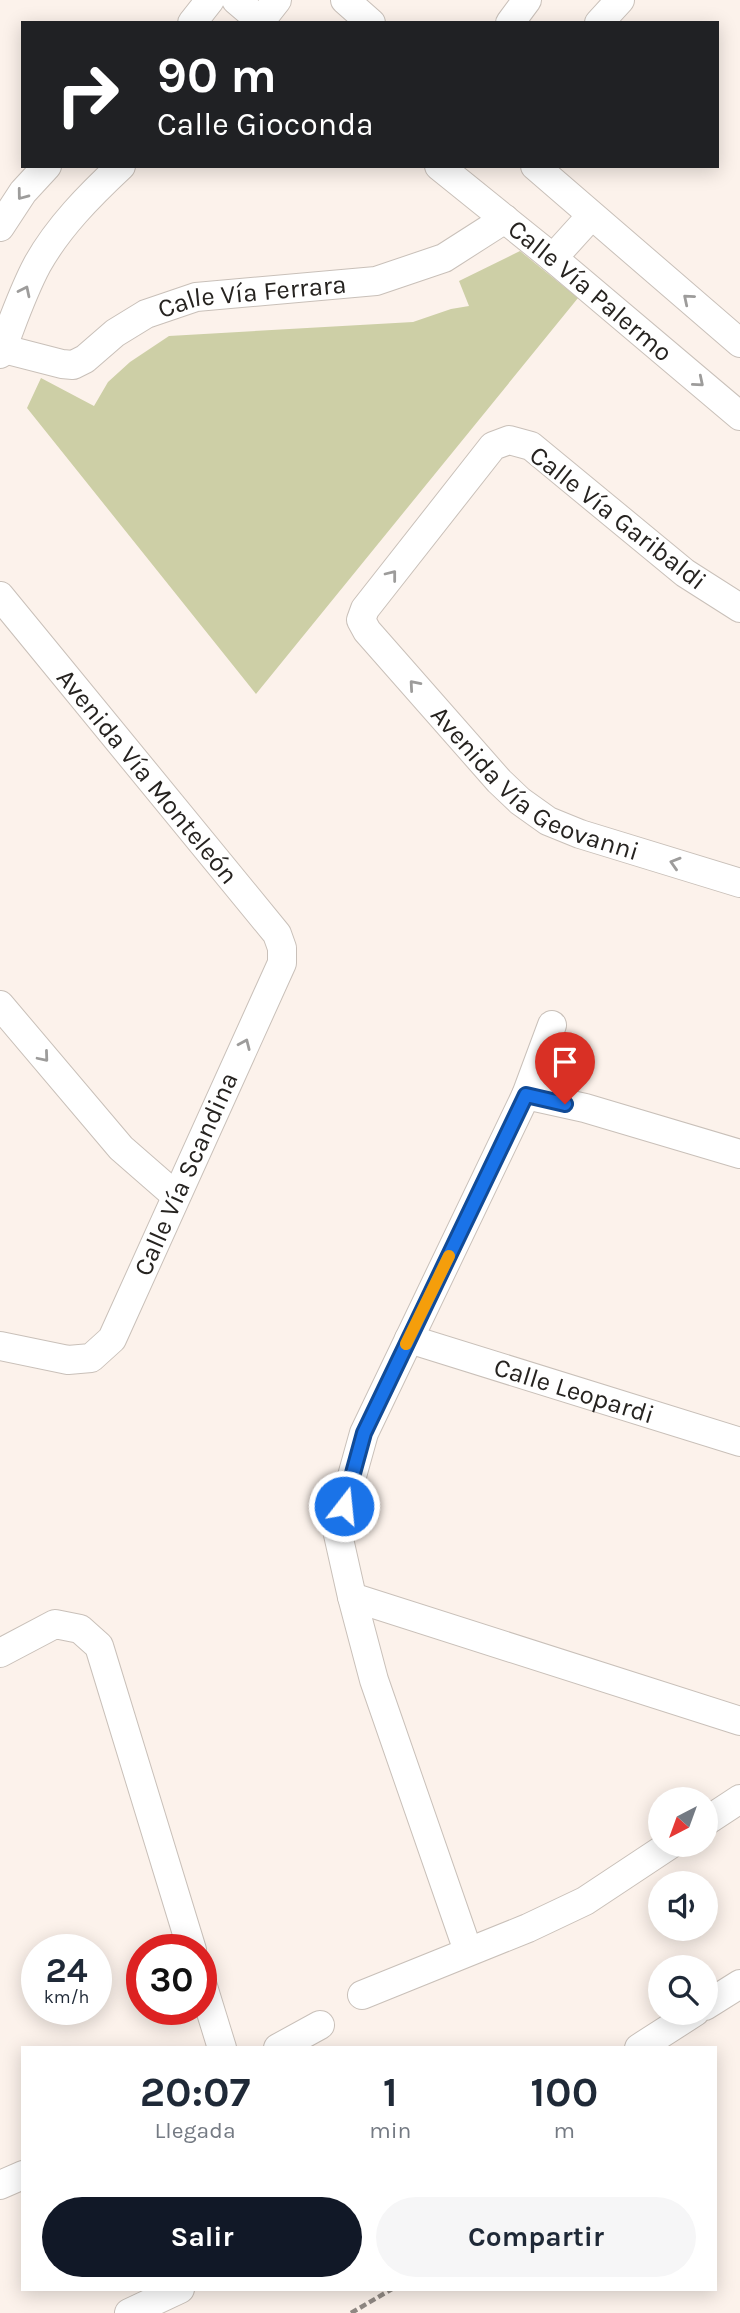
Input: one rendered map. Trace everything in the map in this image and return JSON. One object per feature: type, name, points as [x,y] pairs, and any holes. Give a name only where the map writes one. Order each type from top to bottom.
[{"type":"street","points":[[194,21],[210,0]]},
{"type":"street","points":[[236,0],[265,17]]},
{"type":"street","points":[[345,0],[369,21]]},
{"type":"street","points":[[511,21],[527,0]]},
{"type":"street","points":[[0,227],[23,192],[45,168]]},
{"type":"street","name":"Calle Vía Ferrara","points":[[119,168],[82,203],[38,263],[15,311],[1,350],[73,365],[85,359],[115,332],[146,314],[184,301],[196,297],[376,281],[444,258],[505,219]]},
{"type":"street","points":[[537,168],[740,343]]},
{"type":"street","name":"Calle Vía Palermo","points":[[456,171],[505,219],[740,416]]},
{"type":"street","points":[[553,258],[591,216]]},
{"type":"street","name":"Calle Vía Garibaldi","points":[[367,631],[361,620],[365,609],[493,446],[509,440],[531,446],[685,573],[740,608]]},
{"type":"street","name":"Avenida Vía Monteleón","points":[[0,596],[277,934],[282,948],[282,963]]},
{"type":"street","name":"Avenida Vía Geovanni","points":[[367,631],[499,781],[520,801],[548,821],[580,834],[740,883]]},
{"type":"street","name":"Calle Vía Scandina","points":[[0,1346],[68,1360],[91,1358],[112,1339],[282,963]]},
{"type":"street","points":[[0,1005],[121,1148],[176,1196]]},
{"type":"street","points":[[468,1951],[374,1680],[337,1530],[364,1433],[526,1095],[552,1025]]},
{"type":"street","points":[[526,1095],[585,1108],[740,1154]]},
{"type":"street","name":"Calle Leopardi","points":[[409,1339],[740,1442]]},
{"type":"street","points":[[352,1597],[740,1721]]},
{"type":"street","points":[[0,1653],[55,1624],[80,1629],[99,1646],[187,1934]]},
{"type":"street","points":[[718,1813],[740,1799]]},
{"type":"street","points":[[362,1995],[528,1928],[585,1901],[651,1857]]},
{"type":"street","points":[[718,1998],[740,1984]]},
{"type":"street","points":[[215,2025],[221,2046]]},
{"type":"street","points":[[282,2046],[320,2025]]},
{"type":"street","points":[[642,2046],[675,2025]]},
{"type":"street","points":[[0,2185],[21,2176]]},
{"type":"street","points":[[129,2313],[176,2291]]},
{"type":"path","points":[[351,2313],[389,2291]]},
{"type":"green space","points":[[520,251],[578,298],[256,694],[27,408],[41,378],[94,406],[108,382],[130,362],[169,336],[413,322],[469,306],[459,281]]},
{"type":"slow traffic","points":[[406,1344],[449,1256]]},
{"type":"route","points":[[344,1506],[364,1433],[526,1095],[565,1104]]}]
